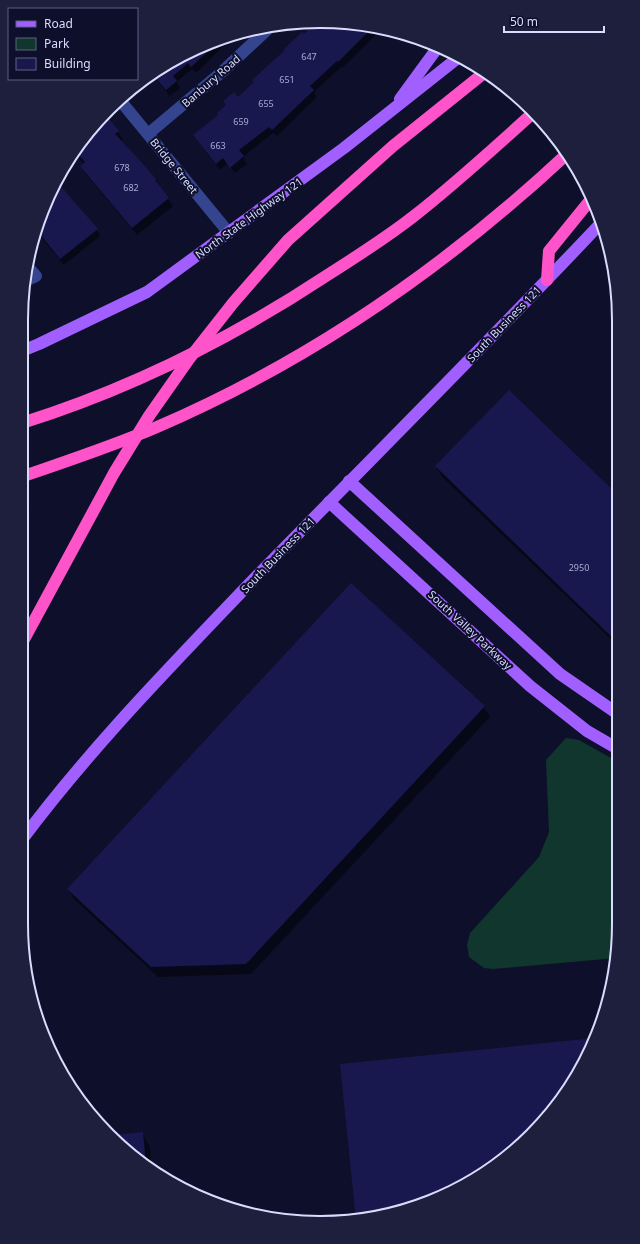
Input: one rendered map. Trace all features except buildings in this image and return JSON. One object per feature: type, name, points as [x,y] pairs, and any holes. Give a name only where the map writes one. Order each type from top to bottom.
[{"type":"highway","points":[[28,632],[114,473],[148,416],[189,359],[233,303],[288,240],[393,146],[480,76]]},
{"type":"highway","points":[[28,421],[98,396],[158,370],[229,335],[292,298],[354,259],[413,216],[472,169],[529,117]]},
{"type":"highway","points":[[28,475],[156,428],[220,398],[290,361],[352,323],[420,276],[528,191],[563,158]]},
{"type":"highway","points":[[547,280],[549,251],[588,203]]},
{"type":"main road","points":[[390,112],[435,51]]},
{"type":"main road","name":"North State Highway 121","points":[[28,349],[147,292],[344,148],[454,61]]},
{"type":"main road","name":"South Business 121","points":[[28,832],[87,758],[132,708],[349,481],[597,227]]},
{"type":"main road","points":[[349,481],[560,674],[612,710]]},
{"type":"main road","name":"South Valley Parkway","points":[[329,502],[530,686],[587,731],[612,746]]},
{"type":"street","name":"Banbury Road","points":[[148,134],[223,71],[263,34]]},
{"type":"street","name":"Bridge Street","points":[[123,104],[229,232]]},
{"type":"street","points":[[31,278],[36,276],[32,272]]},
{"type":"green space","points":[[566,738],[579,740],[612,759],[612,924],[610,959],[493,969],[484,968],[469,957],[467,945],[470,933],[539,857],[549,832],[546,760]]}]
